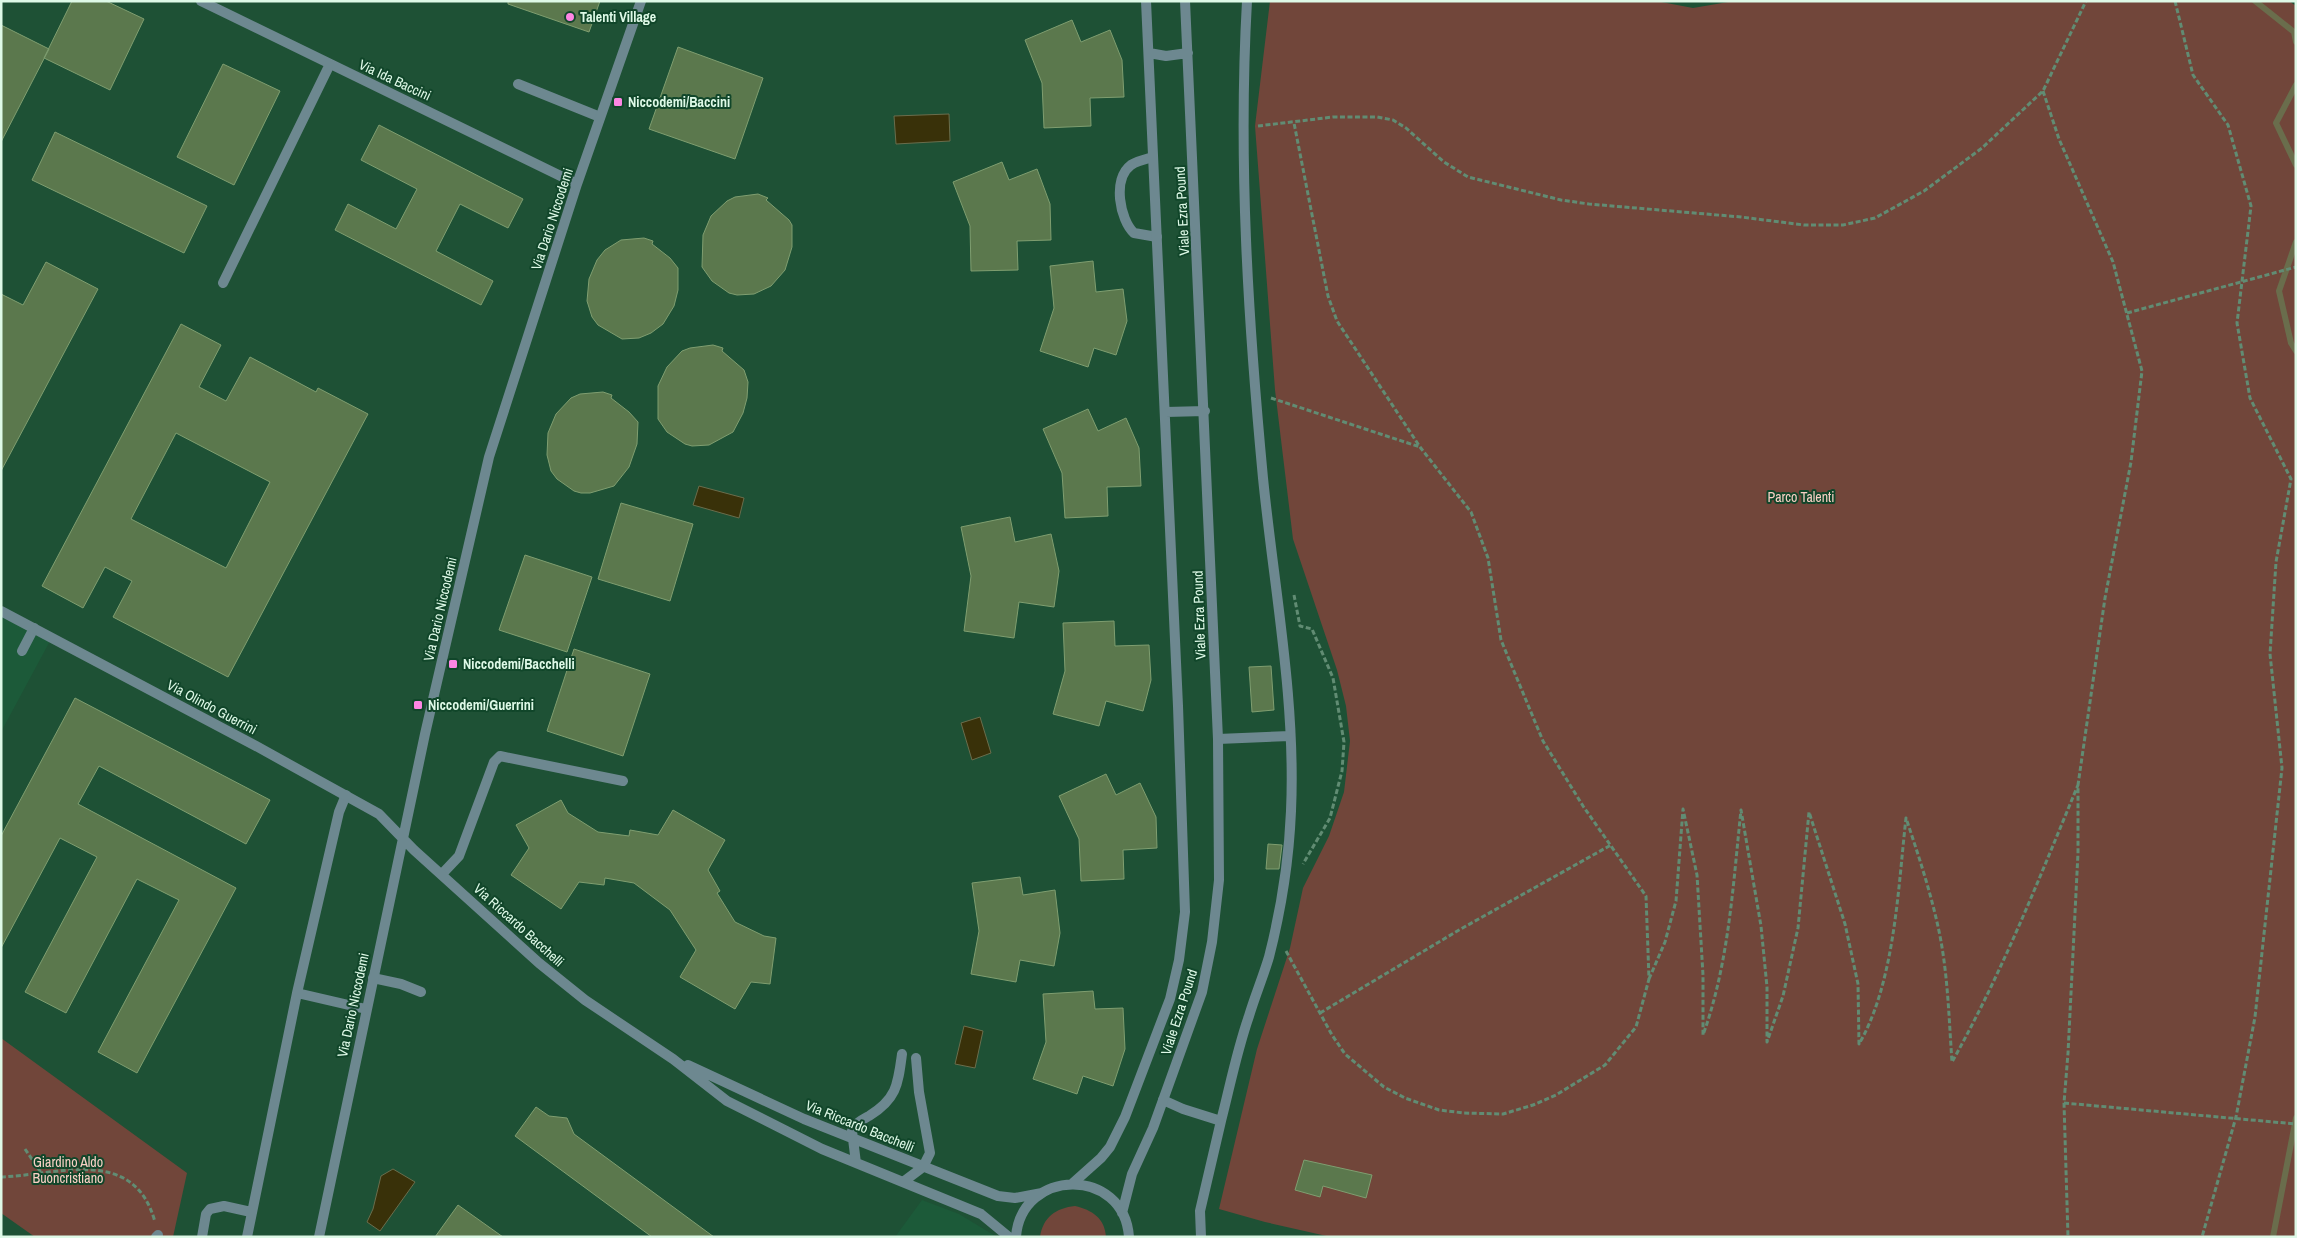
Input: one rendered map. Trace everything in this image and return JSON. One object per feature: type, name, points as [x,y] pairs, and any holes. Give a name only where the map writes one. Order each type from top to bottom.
[{"type":"street","name":"Via Ida Baccini","points":[[202,1],[577,184]]},
{"type":"street","name":"Via Dario Niccodemi","points":[[319,1237],[403,838],[489,457],[577,184],[641,1]]},
{"type":"street","name":"Viale Ezra Pound","points":[[1073,1183],[1101,1158],[1114,1140],[1125,1117],[1170,999],[1183,935],[1186,890],[1166,412],[1146,1]]},
{"type":"street","name":"Viale Ezra Pound","points":[[1122,1213],[1132,1174],[1163,1100],[1202,992],[1212,942],[1221,853],[1205,411],[1185,1]]},
{"type":"street","points":[[1201,1237],[1200,1211],[1221,1120],[1242,1038],[1270,954],[1288,854],[1291,809],[1290,736],[1284,646],[1263,478],[1247,260],[1243,99],[1247,1]]},
{"type":"street","points":[[1149,53],[1166,56],[1188,53]]},
{"type":"street","points":[[223,283],[330,64]]},
{"type":"street","points":[[518,84],[600,116]]},
{"type":"street","points":[[1153,157],[1132,164],[1127,169],[1121,182],[1121,195],[1122,212],[1131,230],[1140,236],[1157,237]]},
{"type":"street","points":[[1166,412],[1205,411]]},
{"type":"street","name":"Via Olindo Guerrini","points":[[1,611],[346,795],[379,814],[403,838]]},
{"type":"street","points":[[22,651],[34,628]]},
{"type":"street","points":[[1218,739],[1290,736]]},
{"type":"street","points":[[442,874],[460,856],[494,762],[500,756],[623,781]]},
{"type":"street","points":[[246,1237],[298,993],[339,812],[346,795]]},
{"type":"street","name":"Via Riccardo Bacchelli","points":[[403,838],[562,982],[585,1000],[674,1059],[727,1101],[856,1163],[981,1214],[1009,1237]]},
{"type":"street","points":[[373,978],[401,984],[421,992]]},
{"type":"street","points":[[298,993],[366,1009]]},
{"type":"street","points":[[856,1163],[852,1130],[855,1125],[880,1109],[893,1094],[898,1082],[902,1054]]},
{"type":"street","points":[[903,1182],[923,1167],[928,1160],[930,1150],[919,1092],[916,1058]]},
{"type":"street","name":"Via Riccardo Bacchelli","points":[[674,1059],[853,1139],[998,1196],[1015,1198],[1073,1183]]},
{"type":"street","points":[[1163,1100],[1183,1110],[1221,1120]]},
{"type":"street","points":[[1073,1183],[1086,1184],[1103,1193],[1122,1213],[1129,1237]]},
{"type":"street","points":[[1016,1237],[1017,1227],[1023,1212],[1042,1192]]},
{"type":"street","points":[[202,1237],[206,1214],[210,1209],[224,1206],[251,1212]]},
{"type":"path","points":[[1255,126],[1358,115],[1393,120],[1406,128],[1444,162],[1468,177],[1561,200],[1804,225],[1843,225],[1875,218],[1924,191],[1982,148],[2043,91],[2086,1]]},
{"type":"path","points":[[2175,1],[2193,75],[2228,125],[2251,206],[2238,323],[2250,398],[2291,479],[2276,562],[2270,654],[2282,768],[2255,1017],[2236,1117],[2202,1237]]},
{"type":"path","points":[[2043,91],[2059,139],[2112,262],[2142,371],[2131,462],[2104,598],[2078,785],[2077,873],[2064,1103],[2068,1237]]},
{"type":"path","points":[[1294,123],[1328,296],[1337,322],[1420,447],[1471,512],[1488,558],[1501,640],[1539,732],[1583,806],[1646,896],[1649,979]]},
{"type":"path","points":[[2127,314],[2296,267]]},
{"type":"path","points":[[1271,398],[1420,447]]},
{"type":"path","points":[[1284,948],[1345,1054],[1391,1091],[1439,1110],[1503,1114],[1556,1095],[1605,1065],[1636,1027],[1649,979],[1664,942],[1676,901],[1683,809],[1698,885],[1703,966],[1703,1035],[1712,1009],[1727,939],[1741,810],[1761,926],[1767,987],[1767,1042],[1783,996],[1798,928],[1809,812],[1847,933],[1858,984],[1859,1044],[1868,1029],[1891,944],[1906,818],[1927,883],[1940,936],[1952,1062],[1984,1004],[2016,935],[2078,785]]},
{"type":"path","points":[[1320,1013],[1459,930],[1611,845]]},
{"type":"path","points":[[2064,1103],[2236,1117],[2296,1124]]},
{"type":"path","points":[[25,1149],[42,1174]]},
{"type":"path","points":[[1,1177],[75,1169],[100,1169],[129,1181],[150,1204],[157,1236]]},
{"type":"shaded area","points":[[949,114],[950,141],[896,144],[894,116]]},
{"type":"shaded area","points":[[699,486],[744,498],[739,518],[693,505]]},
{"type":"shaded area","points":[[1,616],[50,641],[1,732]]},
{"type":"shaded area","points":[[980,717],[991,753],[972,760],[961,723]]},
{"type":"shaded area","points":[[964,1026],[983,1031],[975,1068],[955,1064]]},
{"type":"shaded area","points":[[393,1169],[415,1182],[380,1231],[367,1222],[373,1209],[381,1176]]},
{"type":"shaded area","points":[[922,1200],[959,1214],[997,1237],[895,1237]]},
{"type":"green space","name":"Parco Talenti","points":[[1270,1],[1656,1],[1693,8],[1734,1],[2289,1],[2296,6],[2296,1237],[1331,1237],[1219,1209],[1257,1049],[1290,948],[1303,888],[1329,836],[1344,792],[1350,741],[1346,706],[1337,670],[1293,539],[1275,390],[1255,126]]},
{"type":"green space","name":"Giardino Aldo Buoncristiano","points":[[1,1038],[187,1173],[173,1237],[35,1237],[1,1213]]},
{"type":"green space","points":[[1075,1206],[1087,1210],[1100,1220],[1106,1237],[1040,1237],[1047,1219],[1056,1211]]},
{"type":"building","points":[[72,1],[106,1],[144,19],[110,90],[44,58]]},
{"type":"building","name":"Talenti Village","points":[[508,1],[600,1],[589,32],[508,4]]},
{"type":"building","points":[[1072,20],[1081,42],[1110,30],[1122,60],[1124,97],[1090,98],[1091,126],[1044,128],[1042,83],[1025,40]]},
{"type":"building","points":[[1,25],[49,49],[1,142]]},
{"type":"building","points":[[678,47],[763,78],[735,159],[649,129]]},
{"type":"building","points":[[223,64],[280,91],[234,185],[177,157]]},
{"type":"building","points":[[379,125],[523,199],[508,228],[460,204],[436,251],[493,281],[481,305],[335,230],[348,204],[396,229],[417,189],[361,160]]},
{"type":"building","points":[[55,132],[207,206],[184,253],[32,180]]},
{"type":"building","points":[[1002,162],[1009,180],[1037,169],[1050,204],[1051,240],[1017,241],[1018,270],[971,271],[970,226],[953,182]]},
{"type":"building","points":[[758,194],[768,198],[766,200],[789,220],[792,225],[792,247],[785,270],[771,286],[754,294],[737,295],[729,293],[712,281],[702,267],[703,235],[711,216],[727,201],[735,197]]},
{"type":"building","points":[[644,238],[653,241],[652,244],[670,258],[678,268],[678,290],[674,306],[663,324],[651,333],[639,338],[622,339],[598,325],[592,317],[587,301],[589,279],[597,260],[605,250],[621,240]]},
{"type":"building","points":[[1093,261],[1096,292],[1123,289],[1127,321],[1116,355],[1094,348],[1088,367],[1040,351],[1054,308],[1050,266]]},
{"type":"building","points":[[46,262],[98,289],[1,471],[1,294],[23,305]]},
{"type":"building","points":[[181,324],[221,345],[199,387],[226,401],[250,357],[316,392],[318,388],[368,414],[228,677],[113,617],[132,581],[105,567],[83,608],[42,586]],"holes":[[[176,433],[270,482],[226,568],[131,519]]]},
{"type":"building","points":[[713,345],[723,348],[722,351],[744,370],[748,382],[747,398],[743,413],[733,432],[709,445],[692,446],[685,444],[667,432],[658,419],[658,386],[667,367],[682,351]]},
{"type":"building","points":[[603,392],[612,395],[611,398],[638,422],[637,444],[629,467],[614,486],[590,493],[581,493],[574,491],[557,479],[551,471],[547,455],[548,433],[556,414],[571,398],[580,394]]},
{"type":"building","points":[[1088,409],[1098,431],[1126,418],[1139,448],[1141,486],[1107,487],[1108,516],[1065,518],[1062,473],[1043,429]]},
{"type":"building","points":[[621,503],[693,524],[670,601],[598,579]]},
{"type":"building","points":[[1010,517],[1015,542],[1051,534],[1059,571],[1054,607],[1019,602],[1014,638],[964,631],[971,576],[961,527]]},
{"type":"building","points":[[525,555],[592,577],[567,652],[499,630]]},
{"type":"building","points":[[1114,621],[1115,646],[1149,645],[1151,680],[1143,711],[1106,701],[1099,726],[1053,714],[1065,671],[1063,623]]},
{"type":"building","points":[[574,649],[650,674],[623,756],[547,731]]},
{"type":"building","points":[[1271,666],[1274,710],[1252,712],[1249,667]]},
{"type":"building","points":[[75,698],[270,800],[246,844],[99,766],[78,804],[236,888],[137,1073],[98,1052],[179,900],[137,879],[66,1013],[25,992],[97,857],[60,838],[1,948],[1,836]]},
{"type":"building","points":[[1106,774],[1116,795],[1140,783],[1156,817],[1157,848],[1123,850],[1124,879],[1081,881],[1079,839],[1059,796]]},
{"type":"building","points":[[561,800],[568,813],[598,832],[629,836],[630,830],[658,835],[673,810],[725,840],[708,870],[720,891],[717,893],[735,922],[764,936],[776,938],[770,984],[751,982],[735,1009],[680,977],[696,950],[670,910],[634,883],[605,878],[604,885],[579,882],[561,909],[511,875],[529,848],[516,825]]},
{"type":"building","points":[[1268,844],[1282,845],[1279,869],[1266,869]]},
{"type":"building","points":[[1020,877],[1023,895],[1055,890],[1060,933],[1054,966],[1020,960],[1016,982],[971,974],[979,931],[972,883]]},
{"type":"building","points":[[1093,991],[1095,1009],[1123,1008],[1125,1049],[1113,1086],[1083,1076],[1077,1094],[1033,1079],[1046,1042],[1043,994]]},
{"type":"building","points":[[536,1107],[549,1116],[567,1118],[574,1134],[714,1237],[652,1237],[515,1136]]},
{"type":"building","points":[[1304,1160],[1372,1175],[1366,1198],[1323,1186],[1320,1197],[1295,1190]]},
{"type":"building","points":[[458,1205],[503,1237],[435,1237]]},
{"type":"waterway","points":[[2255,1],[2294,32],[2296,42]]},
{"type":"waterway","points":[[2296,85],[2276,123],[2296,165]]},
{"type":"waterway","points":[[2296,242],[2279,291],[2291,343],[2296,351]]},
{"type":"waterway","points":[[2273,1237],[2296,1118]]},
{"type":"place","name":"Talenti Village","points":[[570,17]]},
{"type":"place","name":"Niccodemi/Baccini","points":[[618,102]]},
{"type":"place","name":"Niccodemi/Bacchelli","points":[[453,664]]},
{"type":"place","name":"Niccodemi/Guerrini","points":[[418,705]]}]
